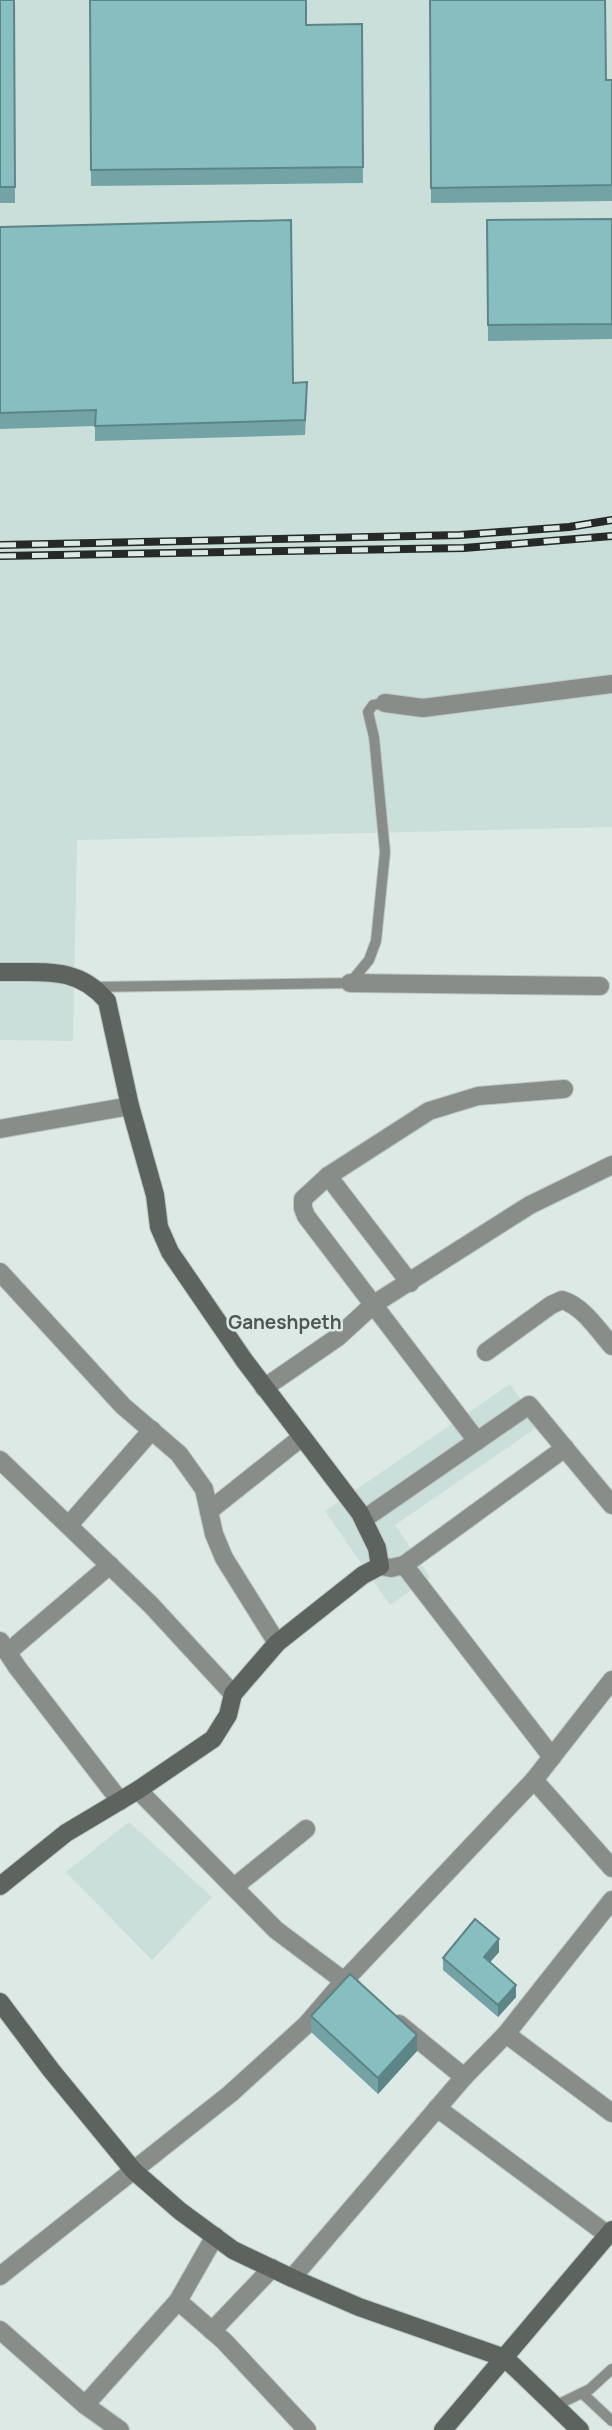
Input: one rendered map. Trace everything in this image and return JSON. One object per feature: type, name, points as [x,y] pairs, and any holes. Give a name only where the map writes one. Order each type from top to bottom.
[{"type":"street","points":[[386,703],[423,708],[612,684]]},
{"type":"street","points":[[0,972],[68,973],[95,987],[107,1001],[130,1106],[155,1195],[159,1227],[170,1252],[264,1388],[364,1519],[377,1548],[380,1566]]},
{"type":"street","points":[[350,983],[600,986]]},
{"type":"street","points":[[477,1441],[314,1226],[303,1208],[303,1199],[328,1176],[429,1111],[478,1096],[564,1089]]},
{"type":"street","points":[[0,1129],[130,1106]]},
{"type":"street","points":[[264,1388],[338,1337],[374,1304],[530,1205],[612,1166]]},
{"type":"street","points":[[328,1176],[410,1283]]},
{"type":"street","points":[[0,1272],[123,1406],[179,1454],[204,1489],[214,1534],[224,1558],[277,1643]]},
{"type":"street","points":[[486,1352],[551,1304],[562,1300],[606,1326],[612,1346]]},
{"type":"street","points":[[364,1519],[529,1405],[612,1505]]},
{"type":"street","points":[[69,1525],[152,1430]]},
{"type":"street","points":[[209,1511],[302,1437]]},
{"type":"street","points":[[0,1886],[66,1833],[138,1790],[214,1739],[228,1715],[233,1694],[277,1643],[363,1576],[380,1566],[391,1568],[404,1565],[565,1448]]},
{"type":"street","points":[[0,1460],[151,1605],[233,1694]]},
{"type":"street","points":[[110,1565],[4,1646],[17,1667],[120,1801]]},
{"type":"street","points":[[404,1565],[552,1757]]},
{"type":"street","points":[[0,2276],[230,2094],[306,2025],[344,1981],[534,1780],[612,1680]]},
{"type":"street","points":[[534,1780],[612,1868]]},
{"type":"street","points":[[138,1790],[276,1930],[365,1997]]},
{"type":"street","points":[[234,1887],[306,1829]]},
{"type":"street","points":[[292,2278],[464,2077],[506,2034],[612,1900]]},
{"type":"street","points":[[0,2002],[51,2070],[134,2171],[180,2211],[233,2250],[292,2278],[359,2307],[505,2358],[580,2430]]},
{"type":"street","points":[[386,2013],[464,2077]]},
{"type":"street","points":[[506,2034],[612,2113]]},
{"type":"street","points":[[437,2108],[610,2232],[443,2430]]},
{"type":"street","points":[[85,2405],[178,2301],[215,2236]]},
{"type":"street","points":[[212,2331],[272,2268]]},
{"type":"street","points":[[178,2301],[212,2331],[307,2430]]},
{"type":"street","points":[[0,2330],[85,2405],[120,2430]]},
{"type":"lane","points":[[95,987],[350,983],[369,960],[376,941],[385,852],[374,737],[368,712],[373,705],[386,703]]},
{"type":"lane","points":[[555,2406],[582,2393],[612,2370]]},
{"type":"lane","points":[[582,2393],[612,2420]]},
{"type":"shaded area","points":[[0,0],[612,0],[612,827],[77,840],[73,1041],[0,1040]]},
{"type":"shaded area","points":[[510,1384],[539,1426],[395,1525],[430,1577],[390,1605],[325,1511]]},
{"type":"shaded area","points":[[129,1822],[212,1897],[152,1960],[66,1872]]},
{"type":"building","points":[[0,0],[14,0],[15,187],[0,187]]},
{"type":"building","points":[[90,0],[306,0],[306,25],[362,24],[363,167],[91,170]]},
{"type":"building","points":[[430,0],[605,0],[606,80],[612,80],[612,185],[431,188]]},
{"type":"building","points":[[612,219],[612,324],[488,325],[487,220]]},
{"type":"building","points":[[291,220],[293,383],[307,382],[305,420],[95,426],[96,410],[0,413],[0,227]]},
{"type":"building","points":[[475,1919],[499,1939],[484,1957],[516,1985],[498,2005],[443,1958]]},
{"type":"building","points":[[350,1974],[417,2035],[378,2078],[311,2016]]},
{"type":"railway","points":[[0,545],[460,535],[569,527],[612,520]]},
{"type":"railway","points":[[0,556],[464,548],[612,536]]},
{"type":"district","name":"Ganeshpeth","points":[[285,1322]]}]
